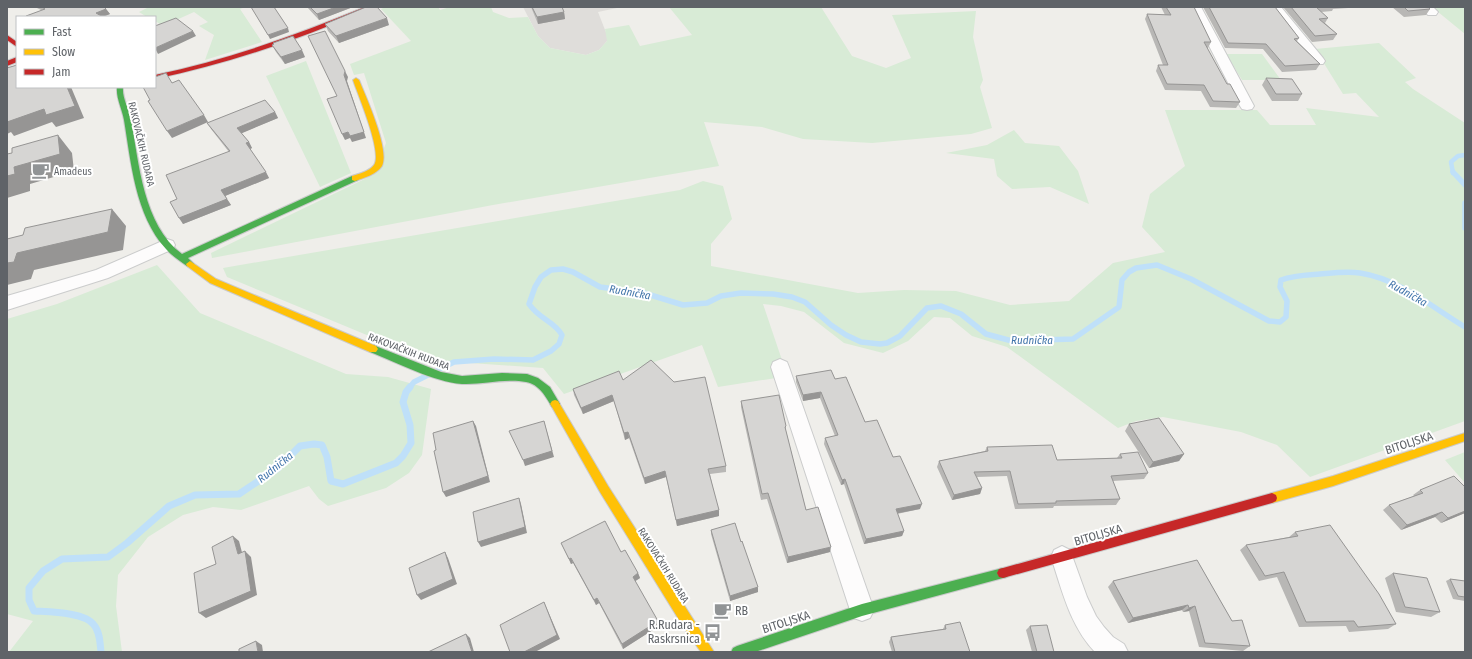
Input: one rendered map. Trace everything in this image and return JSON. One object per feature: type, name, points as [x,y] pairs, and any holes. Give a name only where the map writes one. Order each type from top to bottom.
[{"type":"street","points":[[156,77],[179,73],[239,56],[370,7]]},
{"type":"street","points":[[1195,7],[1247,106]]},
{"type":"street","points":[[1275,7],[1318,61]]},
{"type":"street","points":[[7,37],[16,45]]},
{"type":"street","points":[[7,64],[16,60]]},
{"type":"street","points":[[182,257],[222,240],[378,166],[380,157],[375,132],[356,80]]},
{"type":"street","name":"RAKOVAČKIH RUDARA","points":[[120,88],[119,94],[125,109],[133,160],[144,201],[167,245],[193,268],[213,281],[440,376],[462,380],[502,377],[527,378],[535,381],[547,390],[604,489],[690,627],[708,652]]},
{"type":"street","points":[[7,303],[97,276],[128,264],[167,245]]},
{"type":"street","points":[[780,367],[862,610]]},
{"type":"street","name":"BITOLJSKA","points":[[737,652],[862,610],[1062,558],[1333,481],[1465,437]]},
{"type":"street","points":[[1062,558],[1087,625],[1098,639],[1109,649],[1116,652]]},
{"type":"shaded area","points":[[523,7],[617,8],[598,12],[607,35],[607,41],[599,50],[586,55],[550,48],[538,36]]},
{"type":"green space","points":[[149,7],[245,7],[240,9],[262,42],[205,60],[214,35],[199,26],[208,22],[194,12],[163,26],[156,22],[156,16],[145,16],[139,12]]},
{"type":"green space","points":[[385,7],[438,7],[440,10],[450,7],[491,7],[493,12],[509,18],[528,17],[538,36],[550,48],[586,55],[599,50],[607,41],[605,29],[629,25],[640,46],[692,35],[669,7],[821,7],[852,56],[886,68],[911,58],[892,15],[976,11],[973,37],[983,80],[980,87],[992,128],[971,134],[872,143],[803,139],[762,127],[704,122],[719,166],[493,205],[212,258],[211,253],[373,175],[386,143],[364,73],[354,75],[350,64],[411,41],[381,9]]},
{"type":"green space","points":[[1432,7],[1465,7],[1465,34]]},
{"type":"green space","points":[[1379,43],[1416,78],[1405,82],[1413,89],[1465,123],[1465,421],[1310,477],[1277,445],[1241,432],[1163,417],[1136,421],[1118,428],[1007,347],[972,336],[950,318],[934,317],[908,341],[883,353],[844,343],[804,312],[781,306],[763,304],[784,366],[776,378],[718,387],[702,345],[564,394],[543,368],[427,360],[227,277],[223,268],[680,190],[703,181],[723,186],[732,219],[711,244],[711,266],[858,293],[904,290],[956,291],[1010,305],[1069,301],[1113,263],[1165,252],[1142,227],[1150,194],[1185,166],[1165,110],[1257,110],[1270,125],[1316,125],[1306,108],[1379,117],[1356,93],[1343,94],[1315,49]]},
{"type":"green space","points":[[1226,54],[1262,54],[1281,80],[1242,80]]},
{"type":"green space","points":[[306,61],[351,173],[320,187],[266,76]]},
{"type":"green space","points":[[1014,130],[1025,143],[1059,146],[1078,171],[1089,204],[1050,187],[1012,189],[997,176],[994,159],[946,153],[987,145]]},
{"type":"green space","points":[[157,265],[200,313],[346,374],[388,377],[431,389],[422,455],[409,473],[386,488],[328,506],[319,499],[309,486],[241,510],[213,507],[183,515],[148,537],[118,575],[116,606],[122,652],[9,652],[33,621],[7,614],[7,319],[57,304]]},
{"type":"green space","points":[[1465,452],[1465,483],[1445,460]]},
{"type":"building","points":[[42,7],[104,7],[106,9],[96,13],[101,16],[26,16],[45,9]]},
{"type":"building","points":[[251,7],[274,7],[288,28],[268,35]]},
{"type":"building","points":[[310,7],[336,7],[317,14]]},
{"type":"building","points":[[366,7],[377,7],[387,18],[336,36],[325,24]]},
{"type":"building","points":[[532,7],[562,7],[564,12],[537,17]]},
{"type":"building","points":[[1166,7],[1194,7],[1211,42],[1204,42],[1227,84],[1230,84],[1240,102],[1213,101],[1204,85],[1167,84],[1158,65],[1168,65],[1147,14],[1171,15]]},
{"type":"building","points":[[1209,7],[1275,7],[1299,38],[1294,39],[1320,64],[1285,66],[1266,44],[1228,43]]},
{"type":"building","points":[[1291,7],[1316,7],[1328,18],[1319,19],[1337,34],[1315,36]]},
{"type":"building","points":[[1404,7],[1428,7],[1430,9],[1408,11]]},
{"type":"building","points":[[176,18],[193,31],[156,48],[156,26]]},
{"type":"building","points":[[325,31],[345,71],[344,75],[364,132],[350,136],[348,132],[342,134],[327,99],[337,96],[308,36]]},
{"type":"building","points":[[293,36],[302,50],[281,57],[272,45],[274,44],[273,43]]},
{"type":"building","points":[[16,65],[16,88],[67,88],[75,106],[46,115],[44,109],[7,122],[7,68]]},
{"type":"building","points":[[166,73],[172,83],[179,80],[204,115],[167,131],[148,101],[150,100],[144,88],[156,88],[156,77]]},
{"type":"building","points":[[1266,78],[1292,79],[1302,94],[1276,94]]},
{"type":"building","points":[[265,100],[275,112],[237,128],[249,142],[246,143],[266,172],[221,190],[227,199],[179,218],[170,202],[177,199],[166,175],[230,151],[207,123]]},
{"type":"building","points":[[58,135],[60,154],[14,167],[15,174],[7,176],[7,154],[12,153],[12,148]]},
{"type":"building","points":[[112,209],[108,232],[17,253],[14,262],[7,263],[7,239],[23,235],[25,228]]},
{"type":"building","points":[[651,360],[674,382],[705,377],[726,466],[708,469],[719,510],[676,520],[665,471],[644,478],[628,432],[624,433],[612,395],[581,408],[573,389],[619,371],[623,380]]},
{"type":"building","points":[[831,370],[835,379],[846,377],[865,422],[877,420],[893,457],[900,456],[922,504],[896,509],[904,531],[866,539],[845,479],[842,480],[825,438],[838,435],[821,392],[803,395],[796,376]]},
{"type":"building","points":[[779,395],[785,427],[806,510],[818,507],[831,547],[788,557],[768,493],[762,494],[741,401]]},
{"type":"building","points":[[1159,418],[1184,454],[1153,462],[1129,424]]},
{"type":"building","points":[[473,421],[488,476],[443,492],[434,451],[436,450],[433,433]]},
{"type":"building","points":[[544,421],[552,451],[523,460],[509,431]]},
{"type":"building","points":[[1052,445],[1057,460],[1122,458],[1120,454],[1138,452],[1148,473],[1111,476],[1120,499],[1018,504],[1010,471],[974,472],[982,488],[954,495],[939,461],[988,451],[987,447]]},
{"type":"building","points":[[1454,476],[1465,487],[1465,511],[1448,518],[1442,512],[1407,525],[1389,505],[1423,493],[1420,490]]},
{"type":"building","points":[[519,498],[525,527],[478,542],[473,512]]},
{"type":"building","points":[[605,521],[621,552],[625,550],[638,573],[633,577],[658,621],[622,644],[597,598],[594,600],[561,543]]},
{"type":"building","points":[[735,523],[758,587],[730,596],[711,530]]},
{"type":"building","points":[[1330,525],[1379,594],[1396,624],[1358,627],[1354,621],[1306,622],[1284,572],[1265,576],[1246,545],[1298,536],[1295,532]]},
{"type":"building","points":[[233,536],[238,554],[245,551],[251,591],[199,613],[194,573],[216,564],[212,547]]},
{"type":"building","points":[[445,552],[453,579],[417,595],[409,568]]},
{"type":"building","points":[[1197,560],[1232,621],[1242,620],[1250,646],[1205,643],[1195,606],[1189,608],[1188,605],[1133,618],[1113,581]]},
{"type":"building","points":[[1393,573],[1427,578],[1440,612],[1405,607]]},
{"type":"building","points":[[1450,579],[1465,581],[1465,597],[1458,596]]},
{"type":"building","points":[[544,602],[557,635],[524,652],[510,652],[500,625]]},
{"type":"building","points":[[960,622],[970,652],[895,652],[891,637],[946,629],[945,625]]},
{"type":"building","points":[[1047,625],[1054,652],[1037,652],[1030,626]]},
{"type":"building","points":[[466,634],[472,652],[428,652]]},
{"type":"building","points":[[256,641],[258,652],[239,652],[239,649]]},
{"type":"waterway","name":"Rudnička","points":[[1453,173],[1451,162],[1458,156],[1465,155]]},
{"type":"waterway","name":"Rudnička","points":[[1453,172],[1465,185]]},
{"type":"waterway","name":"Rudnička","points":[[1465,203],[1465,228]]},
{"type":"waterway","name":"Rudnička","points":[[438,370],[454,362],[494,359],[533,360],[551,351],[559,344],[562,335],[555,326],[537,313],[529,304],[535,287],[541,277],[551,270],[563,269],[573,272],[600,287],[644,293],[683,305],[707,303],[721,296],[741,293],[773,294],[792,297],[805,302],[831,325],[846,335],[861,342],[880,344],[887,343],[900,336],[927,308],[941,306],[961,314],[986,334],[1012,341],[1073,339],[1119,307],[1122,280],[1129,272],[1136,268],[1157,265],[1191,279],[1269,321],[1280,322],[1286,317],[1287,301],[1280,287],[1281,280],[1291,277],[1350,272],[1374,276],[1402,287],[1465,327]]},
{"type":"waterway","name":"Rudnička","points":[[409,388],[414,382],[430,374]]},
{"type":"waterway","name":"Rudnička","points":[[101,652],[99,638],[94,625],[83,617],[57,612],[34,611],[29,600],[29,588],[43,571],[62,559],[108,557],[127,543],[169,506],[195,495],[239,494],[278,468],[300,446],[314,444],[322,445],[327,457],[331,481],[343,484],[396,463],[403,456],[411,443],[410,425],[403,402],[406,392],[410,387]]},
{"type":"traffic: fast","points":[[120,88],[120,95],[127,119],[135,168],[150,216],[168,247],[190,264]]},
{"type":"traffic: fast","points":[[182,257],[355,178]]},
{"type":"traffic: fast","points":[[373,349],[440,376],[462,380],[502,377],[527,378],[535,381],[547,390],[555,404]]},
{"type":"traffic: fast","points":[[737,652],[862,610],[1003,573]]},
{"type":"traffic: slow","points":[[355,178],[375,169],[379,164],[380,157],[376,136],[356,80]]},
{"type":"traffic: slow","points":[[190,264],[213,281],[373,349]]},
{"type":"traffic: slow","points":[[555,404],[604,489],[690,627],[708,652]]},
{"type":"traffic: slow","points":[[1272,498],[1333,481],[1465,437]]},
{"type":"traffic: jam","points":[[156,77],[210,64],[264,48],[370,7]]},
{"type":"traffic: jam","points":[[7,37],[16,44]]},
{"type":"traffic: jam","points":[[7,64],[16,60]]},
{"type":"traffic: jam","points":[[1003,573],[1272,498]]},
{"type":"place","name":"Amadeus","points":[[41,171]]},
{"type":"place","name":"RB","points":[[722,611]]},
{"type":"place","name":"R.Rudara - Raskrsnica","points":[[713,632]]}]
